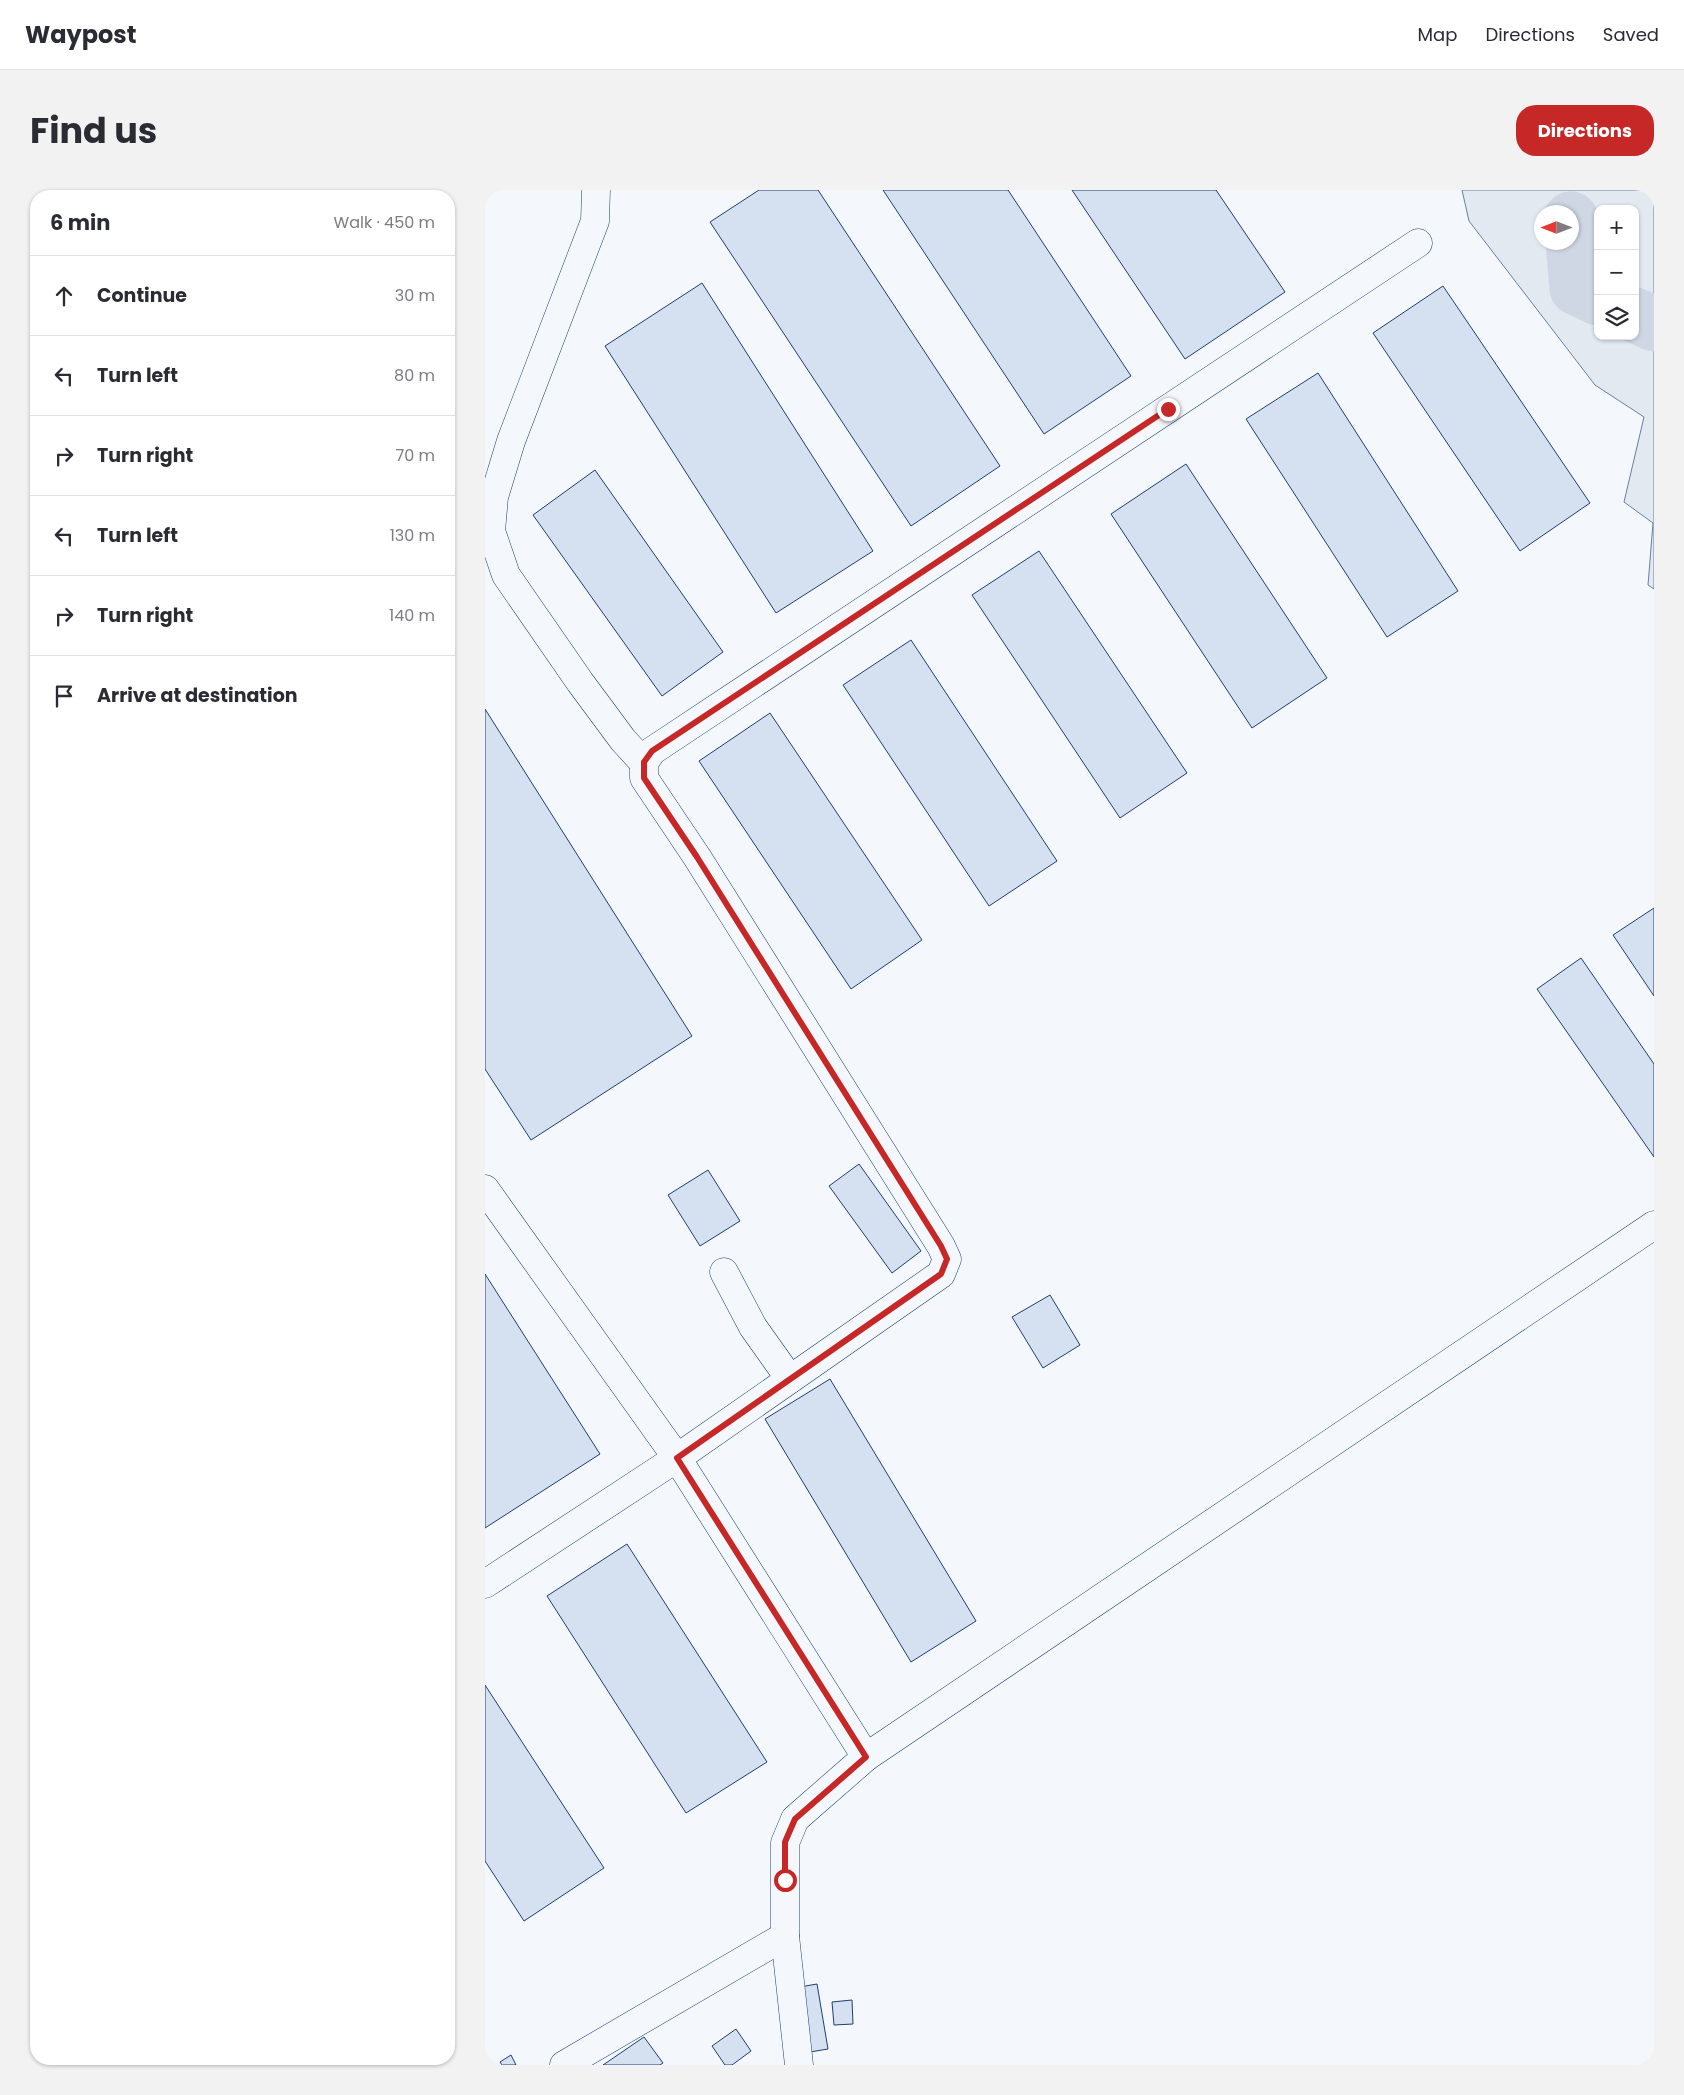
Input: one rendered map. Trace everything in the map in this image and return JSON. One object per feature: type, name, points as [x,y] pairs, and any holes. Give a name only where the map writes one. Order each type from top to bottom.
[{"type":"lane","points":[[596,190],[595,220],[511,441],[494,498],[491,531],[506,575],[591,697],[623,740],[644,762]]},
{"type":"lane","points":[[485,1584],[677,1458],[941,1274],[947,1259],[936,1237],[702,865],[644,778],[644,762],[652,751],[1418,243]]},
{"type":"lane","points":[[485,1189],[677,1458],[866,1757]]},
{"type":"lane","points":[[799,2065],[785,1936],[785,1842],[795,1819],[866,1757],[1654,1225]]},
{"type":"lane","points":[[725,1272],[753,1327],[791,1379]]},
{"type":"lane","points":[[564,2065],[785,1936]]},
{"type":"shaded area","points":[[1462,190],[1654,190],[1654,589],[1648,585],[1653,523],[1624,502],[1644,417],[1595,385],[1469,221]]},
{"type":"building","points":[[759,190],[818,190],[1000,466],[911,526],[710,222]]},
{"type":"building","points":[[883,190],[1008,190],[1131,376],[1044,434]]},
{"type":"building","points":[[1072,190],[1216,190],[1285,292],[1185,359]]},
{"type":"building","points":[[702,283],[873,551],[776,613],[605,346]]},
{"type":"building","points":[[1443,286],[1590,503],[1520,551],[1373,333]]},
{"type":"building","points":[[1318,373],[1458,591],[1387,637],[1246,419]]},
{"type":"building","points":[[1186,464],[1327,678],[1252,728],[1111,514]]},
{"type":"building","points":[[595,470],[723,652],[662,696],[533,515]]},
{"type":"building","points":[[1039,551],[1187,773],[1120,818],[972,595]]},
{"type":"building","points":[[911,640],[1057,861],[989,906],[843,685]]},
{"type":"building","points":[[485,709],[692,1036],[531,1140],[485,1069]]},
{"type":"building","points":[[770,713],[922,940],[851,989],[699,761]]},
{"type":"building","points":[[1654,908],[1654,996],[1613,935]]},
{"type":"building","points":[[1581,958],[1654,1064],[1654,1157],[1537,989]]},
{"type":"building","points":[[859,1164],[921,1251],[892,1273],[829,1186]]},
{"type":"building","points":[[708,1170],[740,1221],[700,1246],[668,1195]]},
{"type":"building","points":[[485,1274],[600,1454],[485,1528]]},
{"type":"building","points":[[1050,1295],[1080,1345],[1043,1368],[1012,1317]]},
{"type":"building","points":[[830,1379],[976,1621],[911,1662],[765,1419]]},
{"type":"building","points":[[627,1544],[767,1762],[686,1813],[547,1596]]},
{"type":"building","points":[[485,1685],[604,1868],[524,1921],[485,1861]]},
{"type":"building","points":[[817,1984],[828,2049],[804,2053],[794,1988]]},
{"type":"building","points":[[852,2000],[853,2024],[834,2025],[832,2002]]},
{"type":"building","points":[[736,2029],[751,2051],[732,2065],[725,2065],[712,2046]]},
{"type":"building","points":[[644,2037],[663,2063],[660,2065],[603,2065]]},
{"type":"building","points":[[511,2055],[516,2065],[502,2065],[500,2062]]},
{"type":"waterway","points":[[1574,250],[1577,288],[1594,296]]},
{"type":"waterway","points":[[1639,317],[1654,324]]},
{"type":"route","points":[[785,1880],[785,1842],[795,1819],[866,1757],[677,1458],[941,1274],[947,1259],[941,1246],[697,857],[644,778],[644,762],[652,751],[1168,409]]}]
